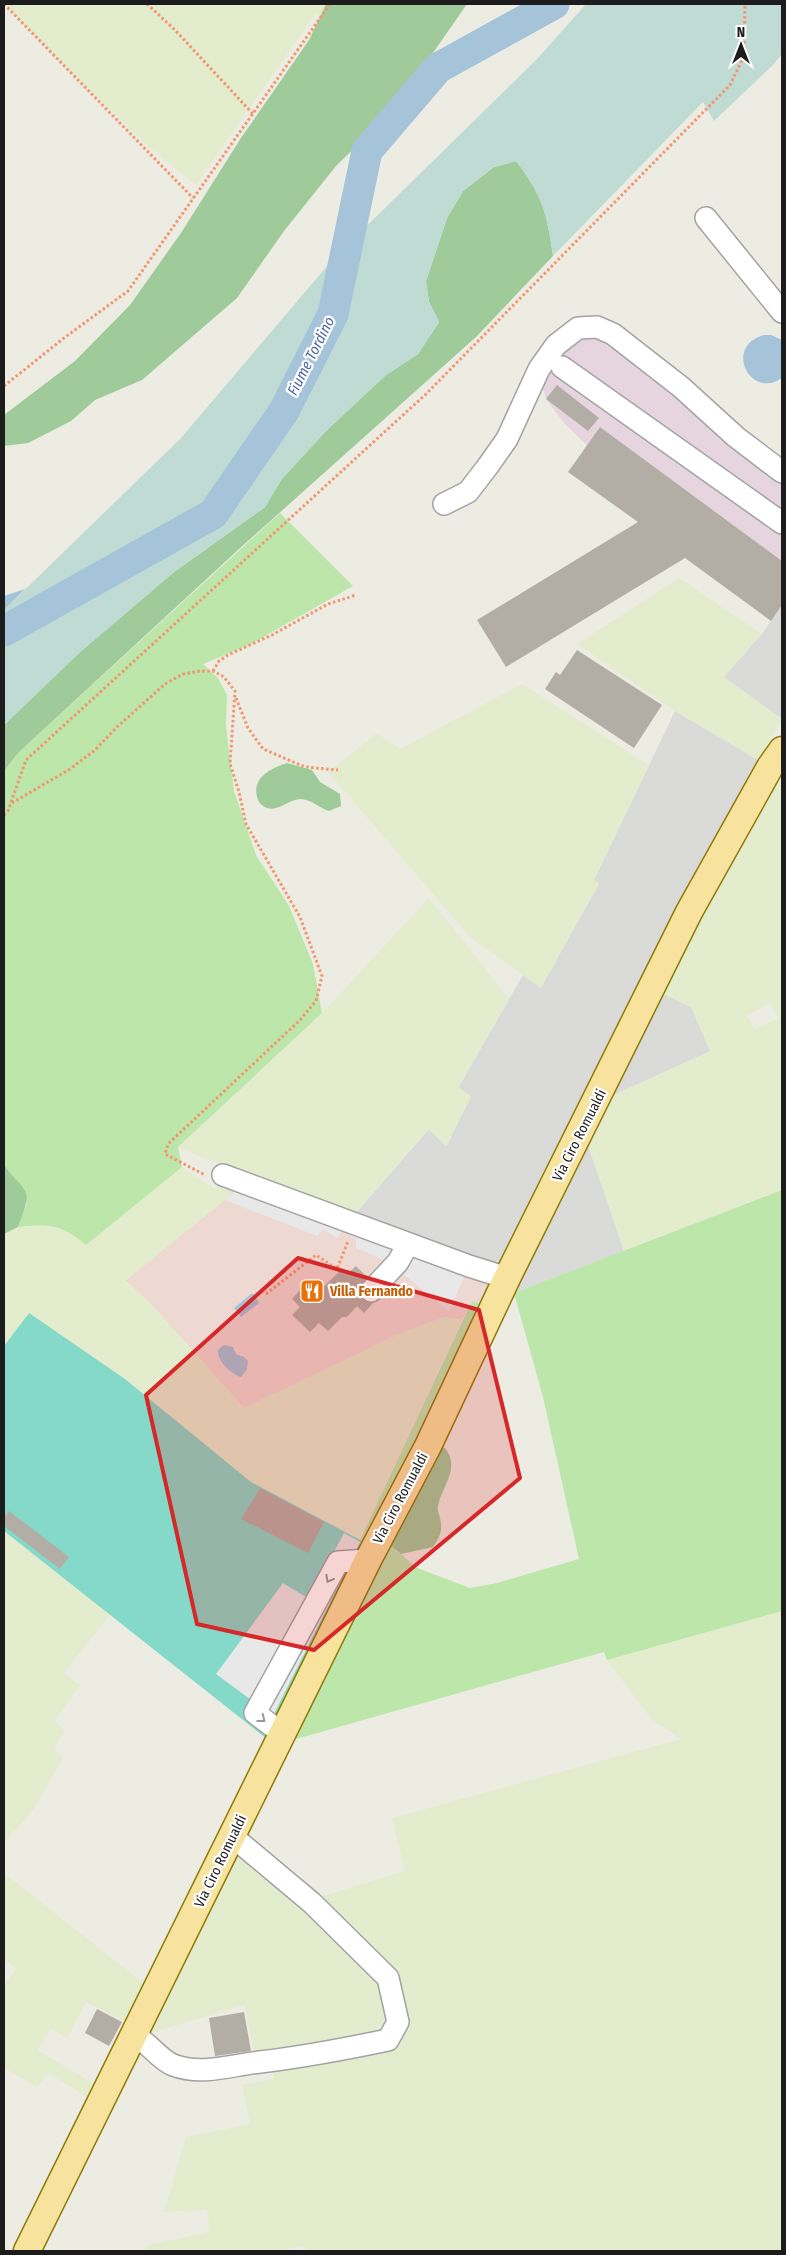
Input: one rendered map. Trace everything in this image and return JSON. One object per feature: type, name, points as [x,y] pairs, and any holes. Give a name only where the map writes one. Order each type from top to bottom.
[{"type":"main road","name":"Via Ciro Romualdi","points":[[27,2251],[368,1560],[428,1446],[507,1278],[689,912],[770,767],[782,750]]},
{"type":"lane","points":[[706,218],[782,312]]},
{"type":"lane","points":[[444,504],[468,492],[488,466],[507,439],[539,369],[556,345],[578,328],[597,327],[613,334],[681,387],[736,437],[782,472]]},
{"type":"lane","points":[[562,367],[782,523]]},
{"type":"lane","points":[[223,1174],[408,1244],[507,1278]]},
{"type":"lane","points":[[371,1291],[398,1262],[408,1244]]},
{"type":"lane","points":[[283,1734],[255,1713],[338,1562],[368,1560]]},
{"type":"lane","points":[[134,2035],[142,2039],[172,2065],[203,2071],[259,2062],[286,2060],[388,2040],[398,2022],[388,1978],[312,1903],[232,1836]]},
{"type":"path","points":[[4,4],[194,198]]},
{"type":"path","points":[[147,4],[175,30],[252,114]]},
{"type":"path","points":[[4,386],[128,290],[330,4]]},
{"type":"path","points":[[4,815],[8,812],[26,760],[426,394],[730,85],[744,56],[745,4]]},
{"type":"path","points":[[214,671],[219,662],[228,655],[272,635],[328,604],[356,594]]},
{"type":"path","points":[[11,804],[70,769],[89,755],[165,684],[183,674],[214,671],[224,677],[235,691],[230,764],[246,824],[300,917],[322,976],[316,1001],[299,1021],[168,1144],[165,1154],[176,1161],[202,1175],[223,1174]]},
{"type":"path","points":[[234,696],[248,728],[263,749],[305,767],[338,770]]},
{"type":"path","points":[[266,1294],[316,1255],[337,1268],[355,1224]]},
{"type":"highlighted area","points":[[298,1258],[479,1310],[520,1478],[314,1650],[197,1624],[146,1395]]},
{"type":"shaded area","points":[[586,4],[782,4],[782,54],[773,65],[714,121],[703,102],[553,256],[546,216],[542,205],[532,184],[516,161],[494,167],[463,191],[447,218],[426,281],[429,302],[439,322],[418,354],[386,375],[326,431],[281,480],[265,507],[174,572],[79,653],[4,725],[4,610],[181,438],[334,258],[538,58]]},
{"type":"shaded area","points":[[595,332],[782,477],[782,561],[600,427],[587,445],[564,423],[546,399],[541,383],[570,342]]},
{"type":"shaded area","points":[[764,335],[771,335],[782,340],[782,378],[770,383],[760,382],[751,377],[743,359],[745,349],[752,341]]},
{"type":"shaded area","points":[[25,589],[4,610],[4,596]]},
{"type":"shaded area","points":[[782,605],[782,719],[723,677],[762,634]]},
{"type":"shaded area","points":[[675,711],[758,760],[698,869],[500,1267],[354,1215],[429,1129],[446,1146],[471,1097],[458,1088],[523,975],[541,987],[599,884],[594,880]]},
{"type":"shaded area","points":[[660,992],[691,1007],[711,1051],[614,1095]]},
{"type":"shaded area","points":[[588,1145],[624,1251],[514,1293]]},
{"type":"shaded area","name":"Villa Fernando","points":[[242,1186],[500,1267],[482,1304],[472,1301],[462,1320],[445,1317],[408,1330],[244,1408],[151,1304],[125,1280]]},
{"type":"shaded area","points":[[242,1186],[473,1257],[449,1311],[388,1262],[356,1248],[356,1239],[342,1231],[337,1238],[323,1229],[317,1236],[225,1200]]},
{"type":"shaded area","points":[[251,1294],[254,1294],[259,1303],[241,1317],[234,1308]]},
{"type":"shaded area","points":[[29,1313],[125,1379],[251,1482],[364,1542],[267,1739],[4,1531],[4,1346]]},
{"type":"shaded area","points":[[224,1345],[233,1347],[236,1354],[248,1361],[247,1369],[241,1377],[222,1363],[218,1350]]},
{"type":"shaded area","points":[[344,1533],[360,1542],[273,1716],[216,1674],[283,1583],[309,1599]]},
{"type":"green space","points":[[5,4],[326,4],[320,17],[316,13],[196,185],[150,148],[51,54]]},
{"type":"green space","points":[[326,4],[467,4],[394,109],[336,166],[284,231],[237,298],[142,380],[95,400],[71,421],[28,443],[4,446],[4,415],[75,361],[130,305],[181,233],[241,138],[309,40]]},
{"type":"green space","points":[[516,161],[532,184],[542,205],[546,216],[553,256],[476,337],[239,549],[19,752],[4,771],[4,725],[79,653],[174,572],[265,507],[281,480],[326,431],[386,375],[418,354],[439,322],[429,302],[426,281],[447,218],[463,191],[494,167]]},
{"type":"green space","points":[[280,513],[353,586],[251,644],[203,664],[218,678],[227,695],[226,726],[234,791],[256,855],[289,906],[313,964],[322,1013],[178,1147],[182,1167],[86,1245],[62,1229],[47,1226],[18,1227],[27,1203],[4,1165],[4,771],[19,752]]},
{"type":"green space","points":[[679,578],[762,634],[724,677],[782,719],[758,760],[675,711],[577,644]]},
{"type":"green space","points":[[522,684],[649,765],[594,880],[599,883],[541,988],[470,937],[328,772],[377,733],[400,749]]},
{"type":"green space","points":[[287,763],[312,770],[320,782],[340,794],[341,806],[329,811],[301,799],[271,809],[262,805],[258,799],[257,784],[264,774]]},
{"type":"green space","points":[[776,776],[782,787],[782,1190],[624,1251],[588,1145],[614,1095],[710,1051],[691,1007],[660,992]],"holes":[[[770,1003],[778,1018],[755,1029],[747,1016]]]},
{"type":"green space","points":[[429,898],[509,999],[458,1087],[471,1096],[447,1146],[428,1129],[356,1212],[208,1160],[178,1147],[322,1013]]},
{"type":"green space","points":[[4,1165],[23,1187],[27,1197],[18,1227],[4,1234]]},
{"type":"green space","points":[[182,1167],[214,1188],[226,1179],[242,1186],[125,1281],[151,1304],[244,1408],[408,1330],[445,1317],[462,1320],[360,1540],[251,1482],[125,1379],[29,1314],[4,1346],[4,1234],[18,1227],[47,1225],[72,1233],[86,1245]]},
{"type":"green space","points":[[782,1190],[782,1611],[607,1660],[604,1652],[289,1741],[386,1542],[417,1568],[470,1588],[497,1583],[579,1559],[543,1397],[514,1293]]},
{"type":"green space","points":[[472,1301],[482,1304],[364,1542],[360,1540]]},
{"type":"green space","points":[[436,1446],[445,1448],[451,1463],[449,1477],[438,1507],[441,1522],[440,1533],[433,1547],[401,1554],[386,1542]]},
{"type":"green space","points":[[4,1531],[110,1615],[64,1673],[80,1685],[55,1721],[65,1731],[54,1748],[63,1758],[34,1809],[4,1843]]},
{"type":"green space","points":[[782,1611],[782,2251],[306,2251],[304,2246],[275,2251],[144,2251],[148,2245],[210,2232],[207,2210],[164,2212],[186,2137],[250,2124],[242,2085],[274,2079],[272,2063],[380,2039],[255,2056],[245,2005],[150,2033],[145,2028],[234,1848],[313,1899],[405,1871],[392,1818],[681,1739],[652,1720],[607,1660]]},
{"type":"green space","points":[[4,1873],[146,1985],[129,2023],[86,2002],[67,2039],[51,2028],[38,2050],[99,2087],[92,2100],[48,2073],[37,2087],[4,2068],[4,1986],[16,1968],[4,1959]]},
{"type":"building","points":[[557,385],[599,418],[588,431],[546,399]]},
{"type":"building","points":[[600,427],[782,561],[782,605],[771,621],[685,558],[506,667],[477,620],[638,522],[568,472]]},
{"type":"building","points":[[577,650],[662,705],[634,748],[545,689],[556,672],[560,675]]},
{"type":"building","points":[[356,1266],[367,1277],[359,1288],[359,1295],[363,1300],[373,1303],[364,1313],[357,1306],[347,1317],[342,1317],[328,1331],[319,1323],[310,1332],[292,1315],[300,1307],[292,1299],[301,1289],[312,1298],[342,1269],[347,1274]]},
{"type":"building","points":[[260,1488],[324,1522],[308,1553],[241,1519]]},
{"type":"building","points":[[9,1511],[69,1557],[60,1569],[4,1526],[4,1518]]},
{"type":"building","points":[[97,2009],[122,2022],[109,2046],[85,2033]]},
{"type":"building","points":[[244,2012],[251,2051],[215,2056],[209,2018]]},
{"type":"waterway","name":"Fiume Tordino","points":[[4,631],[213,514],[284,411],[333,314],[367,151],[438,68],[554,4]]},
{"type":"place","name":"Villa Fernando","points":[[312,1291]]}]
